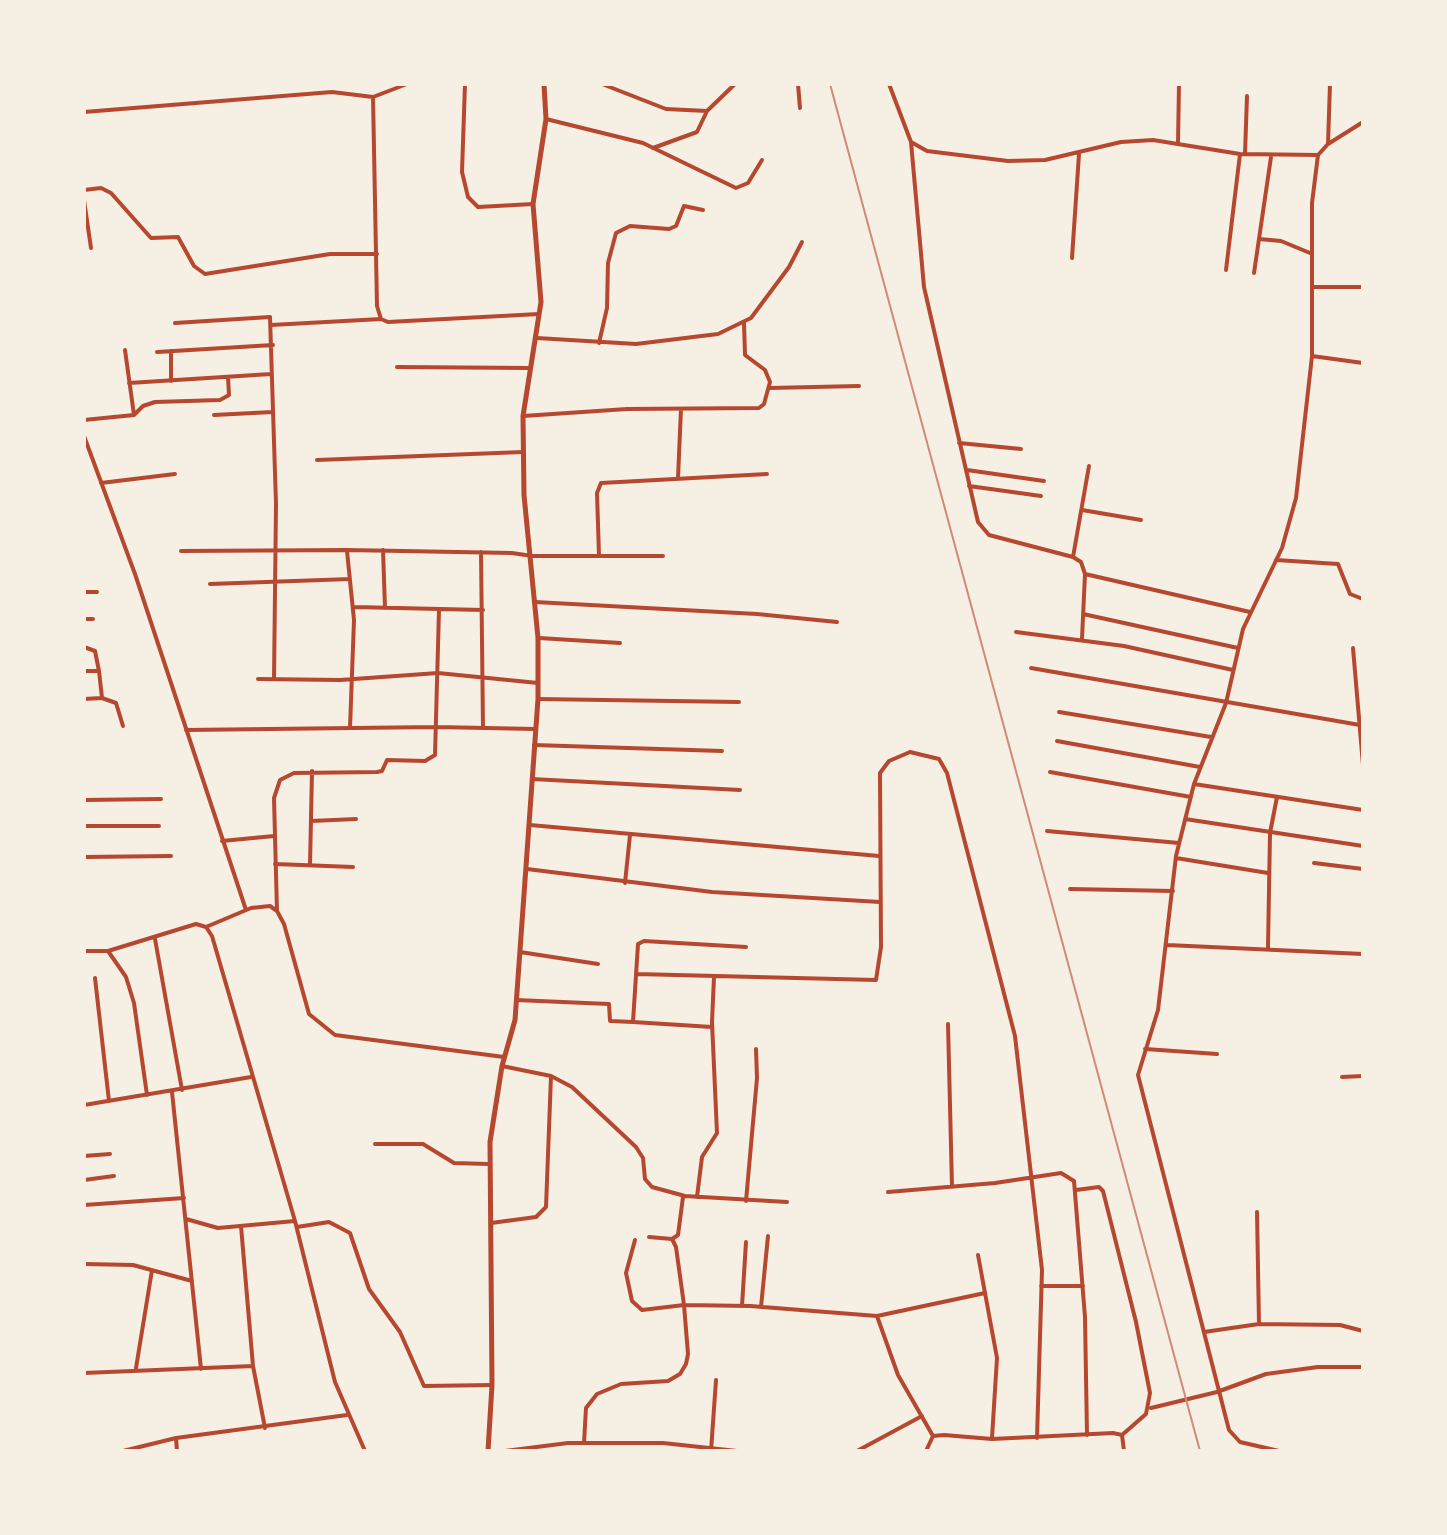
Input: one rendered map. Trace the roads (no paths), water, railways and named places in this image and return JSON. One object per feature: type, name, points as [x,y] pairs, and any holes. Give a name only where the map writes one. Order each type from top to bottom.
[{"type":"street","points":[[84,112],[332,92],[373,97],[407,84]]},
{"type":"street","points":[[465,84],[462,172],[468,197],[478,207],[533,204]]},
{"type":"street","points":[[488,1451],[492,1385],[489,1164],[502,1066],[516,1000],[538,699],[538,638],[524,495],[523,416],[539,314],[533,204],[546,119],[544,84]]},
{"type":"street","points":[[602,84],[666,109],[707,111]]},
{"type":"street","points":[[653,148],[693,135],[701,127],[707,111],[735,84]]},
{"type":"street","points":[[798,84],[800,108]]},
{"type":"street","points":[[889,84],[911,142],[924,287],[978,522],[989,535],[1073,557],[1081,562],[1085,574],[1082,639]]},
{"type":"street","points":[[1178,144],[1179,84]]},
{"type":"street","points":[[1328,144],[1330,84]]},
{"type":"street","points":[[1226,270],[1243,154],[1247,96]]},
{"type":"street","points":[[373,97],[377,306],[381,319]]},
{"type":"street","points":[[546,119],[653,148],[736,188],[748,183],[762,160]]},
{"type":"street","points":[[1279,1451],[1240,1442],[1229,1430],[1139,1090],[1138,1075],[1158,1010],[1176,858],[1194,784],[1226,703],[1238,648],[1250,612],[1276,560],[1296,498],[1312,356],[1311,253],[1318,155],[1328,144],[1363,122]]},
{"type":"street","points":[[911,142],[927,151],[1008,161],[1045,160],[1136,140],[1271,157],[1318,155]]},
{"type":"street","points":[[1072,258],[1079,154]]},
{"type":"street","points":[[1254,273],[1271,157]]},
{"type":"street","points":[[84,190],[101,188],[111,193],[151,238],[178,237],[194,266],[205,274],[330,254],[378,254]]},
{"type":"street","points":[[84,200],[91,248]]},
{"type":"street","points":[[599,343],[607,308],[608,263],[616,233],[630,226],[669,229],[676,226],[684,206],[703,210]]},
{"type":"street","points":[[1259,239],[1281,241],[1311,253]]},
{"type":"street","points":[[537,338],[636,344],[705,337],[744,323],[778,284],[802,242]]},
{"type":"street","points":[[1313,287],[1363,287]]},
{"type":"street","points":[[271,325],[539,314]]},
{"type":"street","points":[[175,323],[270,317],[273,345],[274,679]]},
{"type":"street","points":[[523,416],[681,409],[751,410],[764,404],[769,388],[765,370],[745,355],[744,323]]},
{"type":"street","points":[[157,352],[273,345]]},
{"type":"street","points":[[125,350],[134,415]]},
{"type":"street","points":[[171,351],[171,381]]},
{"type":"street","points":[[1312,356],[1363,363]]},
{"type":"street","points":[[397,367],[530,368]]},
{"type":"street","points":[[129,383],[271,374]]},
{"type":"street","points":[[84,420],[134,415],[143,406],[155,402],[220,400],[229,395],[228,377]]},
{"type":"street","points":[[769,388],[859,386]]},
{"type":"street","points":[[678,478],[681,409]]},
{"type":"street","points":[[214,415],[272,412]]},
{"type":"street","points":[[84,436],[246,910]]},
{"type":"street","points":[[959,443],[1021,449]]},
{"type":"street","points":[[317,460],[523,452]]},
{"type":"street","points":[[1073,557],[1089,466]]},
{"type":"street","points":[[966,470],[1044,481]]},
{"type":"street","points":[[101,483],[175,474]]},
{"type":"street","points":[[599,556],[597,493],[601,483],[767,474]]},
{"type":"street","points":[[969,486],[1041,496]]},
{"type":"street","points":[[1082,510],[1141,520]]},
{"type":"street","points":[[347,550],[353,607],[350,728]]},
{"type":"street","points":[[181,551],[383,550],[532,556],[663,556]]},
{"type":"street","points":[[383,550],[385,608]]},
{"type":"street","points":[[481,552],[483,728]]},
{"type":"street","points":[[1276,560],[1338,564],[1346,588],[1354,597],[1363,599]]},
{"type":"street","points":[[1085,574],[1250,612]]},
{"type":"street","points":[[210,584],[350,579]]},
{"type":"street","points":[[84,592],[97,592]]},
{"type":"street","points":[[535,602],[757,614],[837,622]]},
{"type":"street","points":[[353,607],[483,610]]},
{"type":"street","points":[[439,610],[435,755],[429,760],[390,759],[377,772],[312,771],[294,773],[280,780],[274,798],[277,911],[284,924],[309,1014],[326,1030],[345,1038],[505,1057]]},
{"type":"street","points":[[1083,614],[1238,648]]},
{"type":"street","points":[[84,619],[93,619]]},
{"type":"street","points":[[1016,632],[1082,639],[1233,670]]},
{"type":"street","points":[[538,638],[620,643]]},
{"type":"street","points":[[84,647],[95,651],[102,698]]},
{"type":"street","points":[[1353,648],[1363,765]]},
{"type":"street","points":[[1031,668],[1360,725]]},
{"type":"street","points":[[84,671],[99,671]]},
{"type":"street","points":[[258,679],[353,680],[438,673],[484,675],[538,683]]},
{"type":"street","points":[[84,699],[102,698],[116,703],[123,726]]},
{"type":"street","points":[[538,699],[739,702]]},
{"type":"street","points":[[1059,712],[1211,737]]},
{"type":"street","points":[[186,730],[535,729]]},
{"type":"street","points":[[1057,741],[1200,767]]},
{"type":"street","points":[[534,745],[722,751]]},
{"type":"street","points":[[636,974],[873,982],[878,975],[881,947],[879,856],[883,767],[910,752],[939,759],[947,773],[1015,1036],[1041,1286],[1037,1438]]},
{"type":"street","points":[[310,865],[312,771]]},
{"type":"street","points":[[1050,772],[1191,797]]},
{"type":"street","points":[[532,779],[740,790]]},
{"type":"street","points":[[1194,784],[1363,810]]},
{"type":"street","points":[[1268,947],[1270,833],[1277,797]]},
{"type":"street","points":[[84,800],[161,799]]},
{"type":"street","points":[[311,821],[356,819]]},
{"type":"street","points":[[1185,819],[1363,846]]},
{"type":"street","points":[[530,825],[879,856]]},
{"type":"street","points":[[84,826],[159,826]]},
{"type":"street","points":[[1047,831],[1179,843]]},
{"type":"street","points":[[625,883],[630,835]]},
{"type":"street","points":[[222,841],[274,836]]},
{"type":"street","points":[[84,857],[171,856]]},
{"type":"street","points":[[1176,858],[1268,873]]},
{"type":"street","points":[[1314,863],[1363,869]]},
{"type":"street","points":[[275,864],[353,867]]},
{"type":"street","points":[[527,869],[625,883],[880,902]]},
{"type":"street","points":[[1070,889],[1173,891]]},
{"type":"street","points":[[84,951],[108,951],[196,924],[206,927],[261,906],[277,911]]},
{"type":"street","points":[[206,927],[297,1227],[335,1382],[365,1451]]},
{"type":"street","points":[[155,939],[182,1090]]},
{"type":"street","points":[[633,1022],[636,949],[641,942],[746,947]]},
{"type":"street","points":[[1167,945],[1268,947],[1363,954]]},
{"type":"street","points":[[108,951],[126,977],[131,994],[147,1095]]},
{"type":"street","points":[[520,952],[598,964]]},
{"type":"street","points":[[697,1197],[702,1157],[717,1133],[712,1027],[714,977]]},
{"type":"street","points":[[95,978],[109,1101]]},
{"type":"street","points":[[516,1000],[609,1004],[610,1021],[712,1027]]},
{"type":"street","points":[[948,1024],[952,1187]]},
{"type":"street","points":[[746,1201],[757,1078],[756,1049]]},
{"type":"street","points":[[1145,1049],[1217,1054]]},
{"type":"street","points":[[502,1066],[551,1076],[572,1087],[636,1147],[643,1158],[648,1184],[683,1196],[787,1202]]},
{"type":"street","points":[[491,1223],[536,1217],[546,1207],[551,1076]]},
{"type":"street","points":[[1342,1077],[1363,1076]]},
{"type":"street","points":[[84,1105],[251,1077]]},
{"type":"street","points":[[172,1092],[201,1369]]},
{"type":"street","points":[[375,1144],[423,1144],[454,1163],[489,1164]]},
{"type":"street","points":[[84,1156],[110,1154]]},
{"type":"street","points":[[888,1192],[1068,1174],[1076,1190],[1083,1286],[1087,1435]]},
{"type":"street","points":[[84,1180],[114,1176]]},
{"type":"street","points":[[1076,1190],[1099,1187],[1103,1191],[1136,1322],[1150,1408]]},
{"type":"street","points":[[649,1237],[672,1239],[680,1232],[683,1196]]},
{"type":"street","points":[[84,1205],[184,1198]]},
{"type":"street","points":[[1257,1212],[1259,1324]]},
{"type":"street","points":[[186,1219],[218,1228],[295,1221]]},
{"type":"street","points":[[297,1227],[329,1222],[350,1233],[369,1289],[400,1332],[424,1386],[492,1385]]},
{"type":"street","points":[[241,1226],[253,1366],[265,1428]]},
{"type":"street","points":[[761,1307],[768,1236]]},
{"type":"street","points":[[584,1443],[586,1408],[597,1394],[621,1384],[668,1381],[680,1374],[688,1354],[676,1247],[672,1239]]},
{"type":"street","points":[[635,1240],[626,1267],[634,1306],[642,1310],[684,1305],[742,1306],[877,1316],[985,1293]]},
{"type":"street","points":[[742,1306],[746,1242]]},
{"type":"street","points":[[978,1255],[998,1365],[992,1439]]},
{"type":"street","points":[[84,1264],[125,1264],[192,1281]]},
{"type":"street","points":[[136,1368],[152,1270]]},
{"type":"street","points":[[1041,1286],[1083,1286]]},
{"type":"street","points":[[877,1316],[898,1375],[933,1436]]},
{"type":"street","points":[[1204,1332],[1259,1324],[1340,1325],[1363,1331]]},
{"type":"street","points":[[84,1373],[136,1368],[253,1366]]},
{"type":"street","points":[[933,1436],[992,1439],[1122,1435],[1150,1408],[1217,1392],[1266,1374],[1318,1367],[1363,1367]]},
{"type":"street","points":[[712,1450],[716,1380]]},
{"type":"street","points":[[123,1451],[176,1438],[347,1415]]},
{"type":"street","points":[[857,1451],[922,1416]]},
{"type":"street","points":[[1122,1435],[1124,1451]]},
{"type":"street","points":[[926,1451],[933,1436]]},
{"type":"street","points":[[176,1438],[177,1451]]},
{"type":"street","points":[[505,1451],[584,1443],[663,1443],[737,1451]]},
{"type":"street","points":[[598,1451],[599,1444]]},
{"type":"railway","points":[[830,84],[1200,1451]]}]
